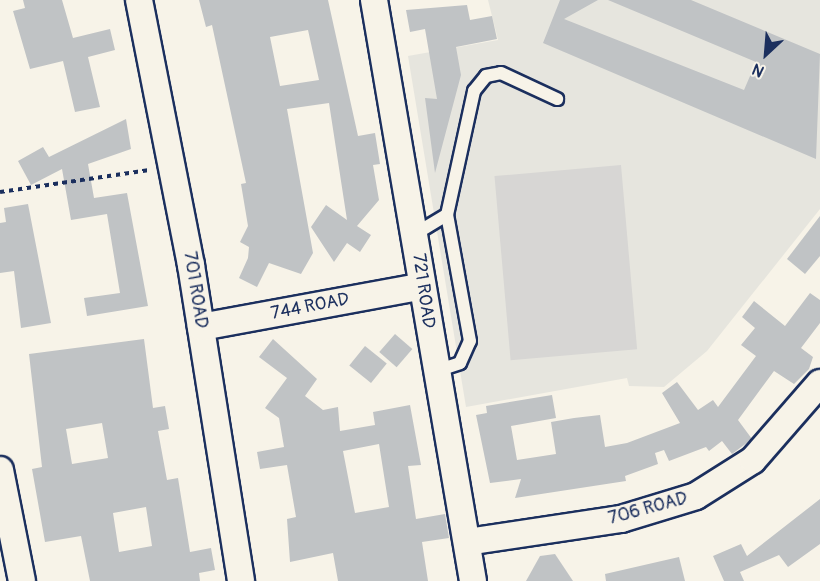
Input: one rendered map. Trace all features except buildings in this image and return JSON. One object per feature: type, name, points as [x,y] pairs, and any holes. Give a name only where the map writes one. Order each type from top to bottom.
[{"type":"street","name":"701 ROAD","points":[[138,0],[174,166],[241,581]]},
{"type":"street","name":"721 ROAD","points":[[374,0],[415,234],[419,287],[473,581]]},
{"type":"street","name":"744 ROAD","points":[[201,327],[419,287]]},
{"type":"street","name":"706 ROAD","points":[[467,542],[621,519],[696,496],[753,460],[820,383]]},
{"type":"street","points":[[0,470],[22,581]]},
{"type":"lane","points":[[436,371],[460,363],[470,341],[447,214],[474,91],[486,76],[501,73],[557,99]]},
{"type":"lane","points":[[415,234],[447,214]]},
{"type":"path","points":[[0,192],[174,166]]},
{"type":"shaded area","points":[[488,0],[820,0],[820,209],[707,351],[664,387],[629,386],[627,378],[466,407],[408,56],[498,40]]},
{"type":"shaded area","points":[[621,165],[637,349],[511,360],[494,176]]}]
